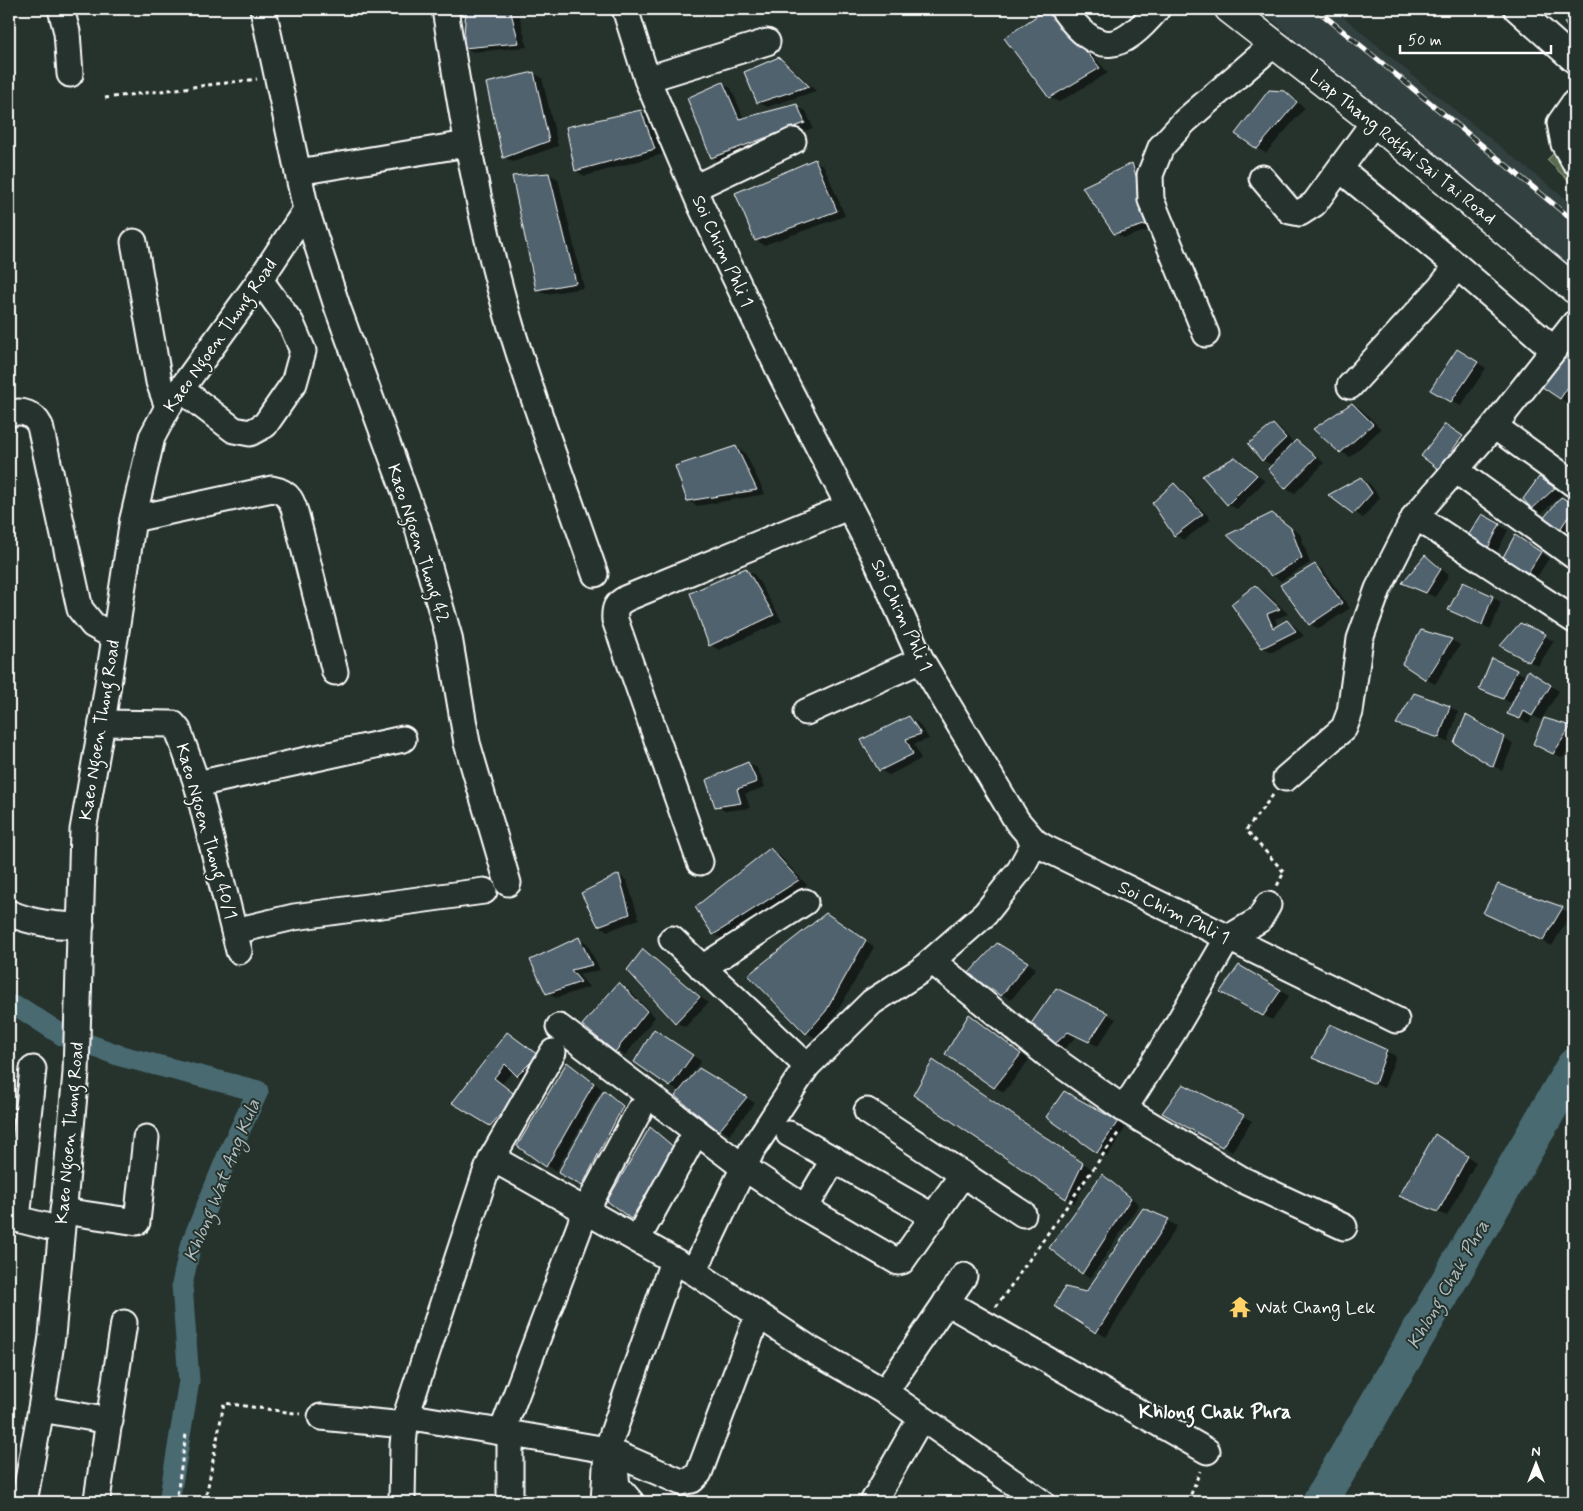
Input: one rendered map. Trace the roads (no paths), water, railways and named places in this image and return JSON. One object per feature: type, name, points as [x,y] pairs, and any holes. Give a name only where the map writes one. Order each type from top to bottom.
[{"type":"main road","name":"Liap Thang Rotfai Sai Tai Road","points":[[1229,9],[1374,122],[1574,289]]},
{"type":"street","points":[[61,9],[67,32],[70,74]]},
{"type":"street","points":[[445,9],[467,144],[511,328],[594,574]]},
{"type":"street","name":"Soi Chim Phli 1","points":[[625,9],[647,79],[694,188],[782,376],[875,557],[921,660],[1017,821],[1035,842],[1396,1020]]},
{"type":"street","points":[[1064,9],[1073,22],[1094,41],[1116,44],[1134,33],[1158,9]]},
{"type":"street","points":[[1517,9],[1574,60]]},
{"type":"street","points":[[270,10],[278,77],[306,210]]},
{"type":"street","points":[[647,79],[767,42]]},
{"type":"street","points":[[1206,334],[1151,200],[1150,176],[1161,147],[1185,121],[1274,44]]},
{"type":"street","points":[[1574,102],[1560,123],[1564,144],[1574,161]]},
{"type":"street","points":[[1262,178],[1290,211],[1300,213],[1314,204],[1374,122]]},
{"type":"street","points":[[694,188],[793,141]]},
{"type":"street","points":[[298,172],[467,144]]},
{"type":"street","points":[[1340,169],[1553,349]]},
{"type":"street","name":"Kaeo Ngoen Thong Road","points":[[24,1502],[42,1409],[52,1336],[77,1045],[83,830],[102,723],[133,519],[152,437],[175,398],[260,280],[306,210]]},
{"type":"street","name":"Kaeo Ngoen Thong 42","points":[[306,210],[338,310],[418,528],[449,637],[467,743],[508,883]]},
{"type":"street","points":[[134,242],[159,382],[175,398],[234,430],[250,433],[265,425],[294,383],[303,351],[291,324],[260,280]]},
{"type":"street","points":[[1350,386],[1440,288],[1457,266]]},
{"type":"street","points":[[1286,778],[1344,728],[1350,712],[1360,638],[1378,589],[1415,516],[1454,469],[1494,426],[1574,324]]},
{"type":"street","points":[[9,414],[23,412],[36,418],[40,426],[80,609],[93,626],[115,637]]},
{"type":"street","points":[[1494,426],[1574,484]]},
{"type":"street","points":[[1454,469],[1574,556]]},
{"type":"street","points":[[133,519],[272,489],[282,490],[291,499],[297,519],[335,672]]},
{"type":"street","points":[[700,862],[615,620],[614,609],[627,598],[848,507]]},
{"type":"street","points":[[1415,516],[1574,620]]},
{"type":"street","points":[[806,712],[921,660]]},
{"type":"street","name":"Kaeo Ngoen Thong 40/1","points":[[102,723],[173,724],[182,740],[197,784],[237,941],[294,917],[484,891]]},
{"type":"street","points":[[197,784],[403,739]]},
{"type":"street","points":[[694,1272],[752,1150],[808,1066],[872,1002],[932,961],[985,914],[1020,870],[1035,842]]},
{"type":"street","points":[[702,968],[805,902]]},
{"type":"street","points":[[1128,1111],[1228,938],[1259,920],[1268,905]]},
{"type":"street","points":[[9,913],[22,919],[68,926],[81,925]]},
{"type":"street","points":[[672,940],[808,1066]]},
{"type":"street","points":[[932,961],[1049,1056],[1128,1111],[1241,1179],[1344,1227]]},
{"type":"street","points":[[559,1027],[743,1167],[805,1208],[898,1262],[902,1260],[934,1217],[963,1174]]},
{"type":"street","points":[[402,1502],[405,1421],[492,1158],[553,1052]]},
{"type":"street","points":[[33,1069],[17,1219],[137,1222],[146,1138]]},
{"type":"street","points":[[510,1502],[506,1432],[586,1210],[639,1111]]},
{"type":"street","points":[[866,1111],[1023,1214]]},
{"type":"street","points":[[790,1134],[934,1217]]},
{"type":"street","points":[[638,1238],[690,1143]]},
{"type":"street","points":[[492,1158],[638,1238],[694,1272],[810,1349],[884,1392],[1041,1502]]},
{"type":"street","points":[[805,1208],[834,1159]]},
{"type":"street","points":[[604,1502],[610,1451],[673,1260]]},
{"type":"street","points":[[884,1392],[964,1276]]},
{"type":"street","points":[[946,1302],[1207,1451]]},
{"type":"street","points":[[321,1416],[405,1421],[506,1432],[610,1451],[681,1482],[692,1480],[699,1473],[758,1315]]},
{"type":"street","points":[[97,1499],[124,1323]]},
{"type":"street","points":[[42,1409],[110,1421]]},
{"type":"street","points":[[873,1502],[921,1418]]},
{"type":"street","points":[[610,1451],[617,1486],[631,1502]]},
{"type":"waterway","name":"Khlong Wat Ang Kula","points":[[9,1005],[22,1009],[62,1035],[121,1056],[258,1091],[227,1157],[190,1247],[182,1285],[189,1381],[169,1502]]},
{"type":"waterway","name":"Khlong Chak Phra","points":[[1320,1502],[1574,1066]]},
{"type":"railway","points":[[1316,9],[1574,221]]},
{"type":"place","name":"Wat Chang Lek","points":[[1240,1307]]},
{"type":"district","name":"Khlong Chak Phra","points":[[1215,1411]]}]
